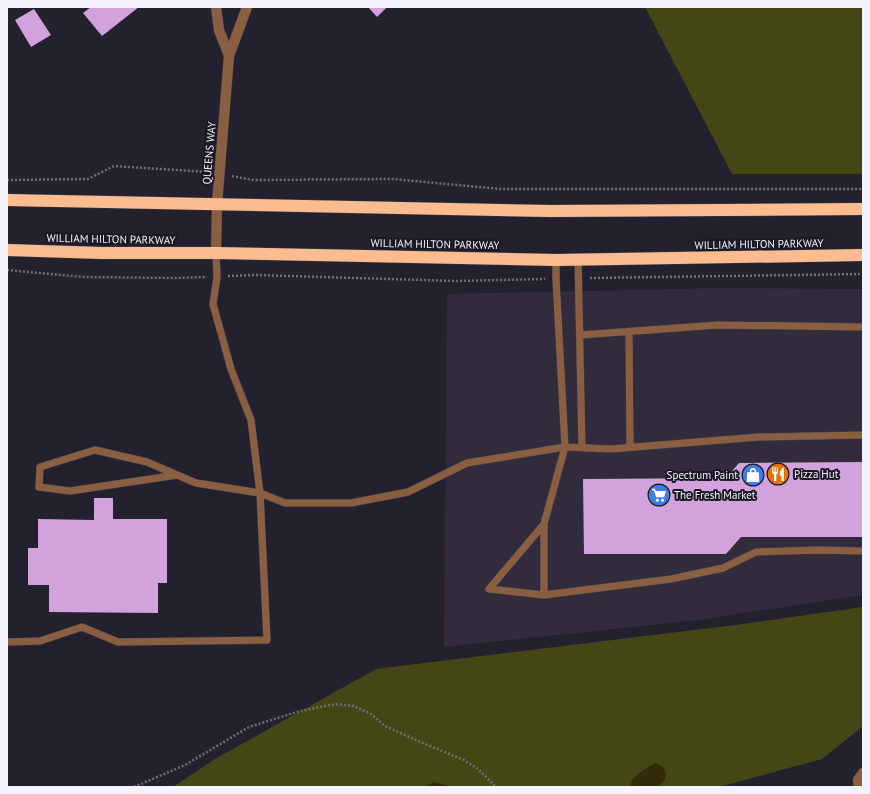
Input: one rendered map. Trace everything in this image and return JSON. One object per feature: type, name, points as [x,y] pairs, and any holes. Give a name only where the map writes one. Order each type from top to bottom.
[{"type":"highway","points":[[7,200],[550,211],[863,209]]},
{"type":"highway","name":"WILLIAM HILTON PARKWAY","points":[[7,250],[102,253],[216,253],[556,260],[863,255]]},
{"type":"street","name":"QUEENS WAY","points":[[216,7],[219,30],[229,56]]},
{"type":"street","name":"QUEENS WAY","points":[[216,253],[217,204],[229,56],[247,7]]},
{"type":"street","points":[[859,787],[858,780],[863,773]]},
{"type":"lane","points":[[7,642],[40,641],[82,627],[118,642],[267,640],[260,493],[250,420],[231,369],[213,304],[216,277],[216,253]]},
{"type":"lane","points":[[578,259],[582,447]]},
{"type":"lane","points":[[544,596],[544,524],[566,446],[556,260]]},
{"type":"lane","points":[[580,335],[718,326],[863,327]]},
{"type":"lane","points":[[629,332],[630,447]]},
{"type":"lane","points":[[177,475],[70,491],[39,487],[40,468],[95,450],[146,462],[177,475],[196,483],[260,493],[285,503],[351,503],[408,492],[467,464],[566,446],[611,449],[758,437],[863,435]]},
{"type":"lane","points":[[544,524],[489,589],[544,596],[671,579],[723,568],[756,552],[818,550],[863,551]]},
{"type":"path","points":[[7,180],[88,179],[114,166],[220,173],[253,180],[393,179],[500,189],[863,189]]},
{"type":"path","points":[[7,270],[82,277],[175,278],[255,275],[456,281],[556,279]]},
{"type":"path","points":[[578,278],[863,274]]},
{"type":"path","points":[[134,787],[185,765],[249,728],[300,711],[336,704],[354,706],[371,714],[385,726],[464,760],[478,769],[496,787]]},
{"type":"shaded area","points":[[717,288],[863,289],[863,595],[699,620],[444,647],[447,294]]},
{"type":"green space","points":[[645,7],[863,7],[863,174],[732,174]]},
{"type":"green space","points":[[863,607],[863,726],[822,759],[719,787],[173,787],[215,759],[376,669],[735,625]]},
{"type":"sand","points":[[655,763],[663,767],[665,770],[666,777],[661,784],[644,788],[631,787],[631,783],[636,776]]},
{"type":"sand","points":[[434,782],[453,787],[425,787]]},
{"type":"building","points":[[91,7],[139,7],[102,36],[83,13]]},
{"type":"building","points":[[368,7],[387,7],[377,17]]},
{"type":"building","points":[[34,9],[51,35],[31,47],[15,20]]},
{"type":"building","points":[[863,462],[863,537],[741,537],[726,554],[584,554],[583,479],[726,478],[739,463]]},
{"type":"building","points":[[94,498],[113,498],[113,519],[167,519],[167,583],[158,583],[158,613],[49,612],[49,585],[28,585],[28,548],[38,548],[38,519],[94,520]]},
{"type":"place","name":"Pizza Hut","points":[[778,474]]},
{"type":"place","name":"Spectrum Paint","points":[[753,475]]},
{"type":"place","name":"The Fresh Market","points":[[659,495]]}]
